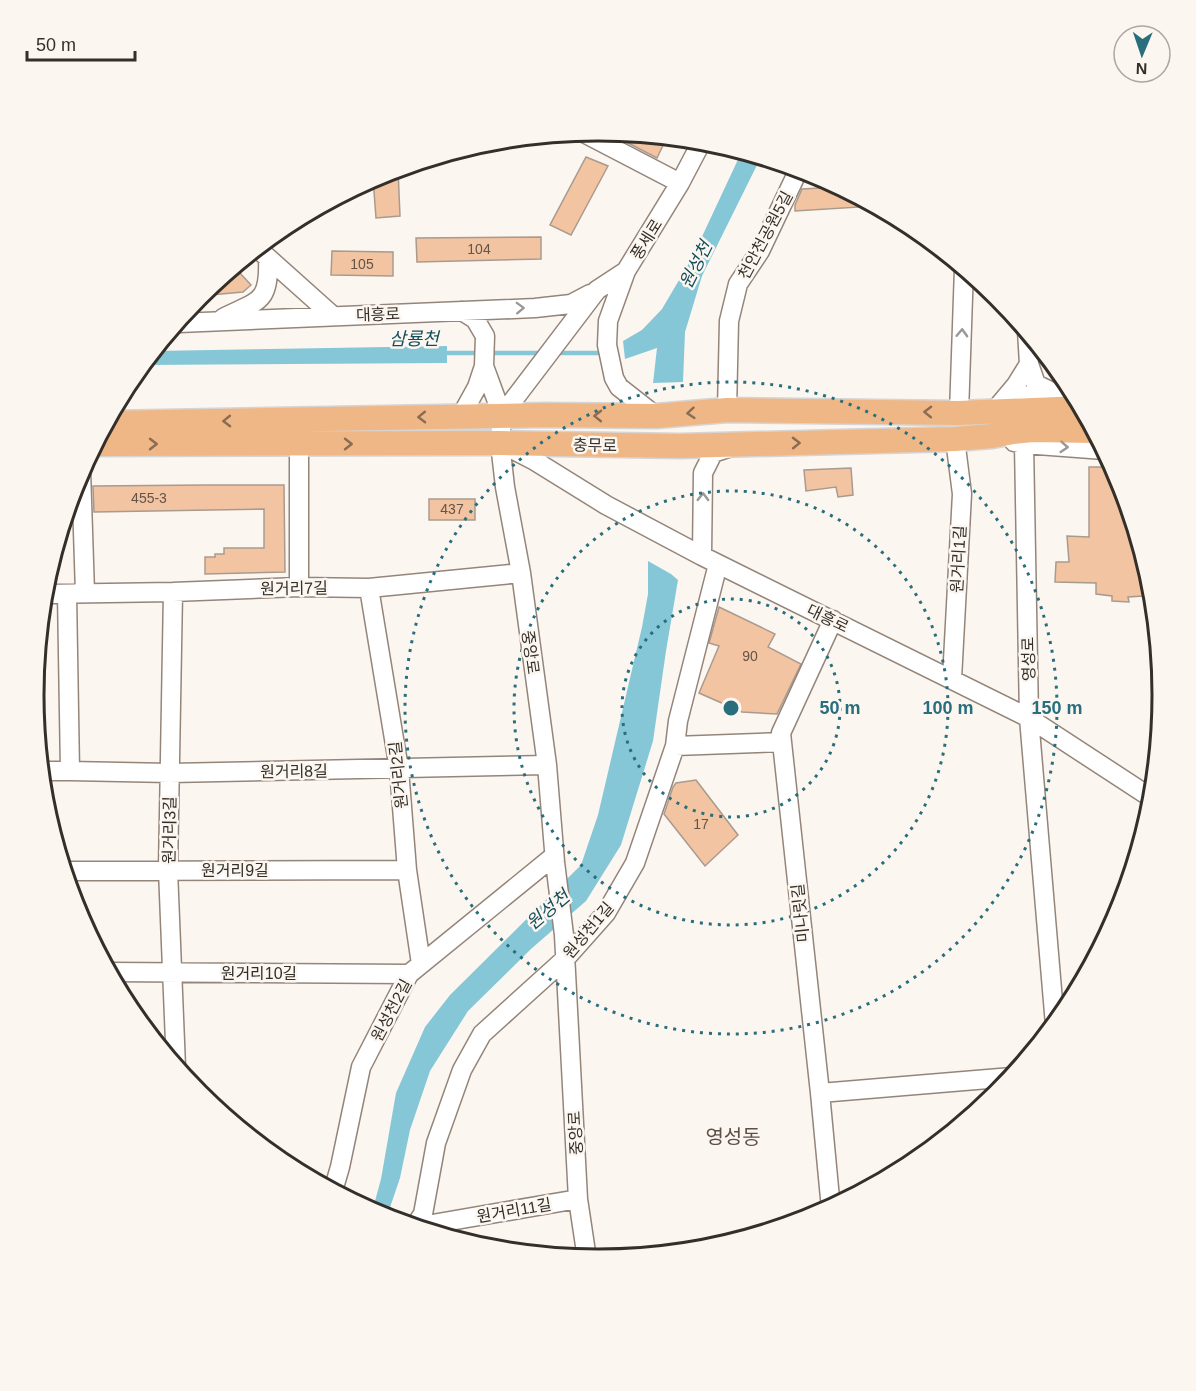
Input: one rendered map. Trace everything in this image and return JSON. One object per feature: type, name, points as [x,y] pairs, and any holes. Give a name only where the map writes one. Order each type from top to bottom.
[{"type":"main road","name":"충무로","points":[[115,423],[461,416],[497,405],[656,417],[727,410],[959,413],[1072,408]]},
{"type":"main road","name":"충무로","points":[[104,444],[500,443],[680,446],[955,439],[1033,430],[1084,430]]},
{"type":"street","points":[[599,141],[680,183]]},
{"type":"street","name":"풍세로","points":[[497,405],[519,394],[597,290],[626,271],[680,183],[697,151]]},
{"type":"street","name":"천안천공원5길","points":[[727,410],[729,321],[738,284],[760,251],[795,177]]},
{"type":"street","points":[[216,322],[257,303],[267,284],[262,254]]},
{"type":"street","points":[[263,254],[333,316]]},
{"type":"street","points":[[626,271],[608,321],[607,345],[614,378],[619,387],[656,417]]},
{"type":"street","points":[[959,413],[964,279]]},
{"type":"street","name":"대흥로","points":[[188,323],[535,308],[571,304],[597,290]]},
{"type":"street","points":[[461,416],[477,387],[484,366],[486,336],[475,319],[462,311]]},
{"type":"street","points":[[1028,346],[1029,364],[1036,384],[1052,392]]},
{"type":"street","points":[[992,410],[1016,385],[1029,364]]},
{"type":"street","points":[[484,366],[497,405]]},
{"type":"street","points":[[992,410],[1029,395],[1061,391]]},
{"type":"street","name":"중앙로","points":[[497,405],[507,495],[521,573],[547,765],[554,859],[566,958],[578,1199],[586,1250]]},
{"type":"street","points":[[992,436],[1024,444],[1095,449]]},
{"type":"street","name":"원거리1길","points":[[952,679],[962,494],[955,439]]},
{"type":"street","name":"대흥로","points":[[500,443],[535,461],[606,505],[710,560],[1029,718],[1144,793]]},
{"type":"street","points":[[298,444],[299,586]]},
{"type":"street","name":"원성천1길","points":[[419,1220],[423,1214],[436,1143],[462,1070],[482,1034],[566,958],[606,913],[635,863],[675,746],[710,560],[703,473],[713,453],[738,444]]},
{"type":"street","name":"영성로","points":[[1024,444],[1029,718],[1054,1011]]},
{"type":"street","points":[[507,495],[513,472],[521,467],[532,466],[555,473]]},
{"type":"street","points":[[82,494],[85,593]]},
{"type":"street","name":"원거리7길","points":[[53,594],[173,592],[299,586],[369,588],[521,573]]},
{"type":"street","name":"원거리2길","points":[[369,588],[399,769],[415,969]]},
{"type":"street","name":"원거리3길","points":[[173,592],[168,870],[175,1054]]},
{"type":"street","points":[[67,594],[70,771]]},
{"type":"street","points":[[675,746],[782,738],[833,620]]},
{"type":"street","name":"미나릿길","points":[[782,738],[830,1199]]},
{"type":"street","name":"원거리8길","points":[[48,771],[170,773],[547,765]]},
{"type":"street","name":"원성천2길","points":[[335,1184],[361,1067],[415,969],[554,859]]},
{"type":"street","name":"원거리9길","points":[[72,871],[407,870]]},
{"type":"street","name":"원거리10길","points":[[117,972],[415,969]]},
{"type":"street","points":[[820,1093],[999,1078]]},
{"type":"street","name":"원거리11길","points":[[431,1224],[578,1199]]},
{"type":"water","name":"원성천","points":[[738,159],[757,164],[702,276],[685,332],[683,382],[653,383],[657,348],[625,359],[623,341],[642,330],[662,309],[692,258]]},
{"type":"water","points":[[447,346],[447,363],[153,365],[164,351]]},
{"type":"water","name":"원성천","points":[[648,561],[678,580],[653,741],[621,845],[586,901],[531,949],[468,1011],[430,1071],[410,1130],[400,1178],[389,1209],[386,1208],[375,1203],[396,1093],[425,1027],[450,995],[581,865],[598,815],[648,594]]},
{"type":"building","points":[[626,142],[663,145],[657,158]]},
{"type":"building","points":[[586,157],[608,166],[571,235],[550,225]]},
{"type":"building","points":[[398,178],[400,216],[376,218],[374,189]]},
{"type":"building","points":[[821,188],[860,207],[795,211],[795,205],[802,189]]},
{"type":"building","points":[[541,237],[541,259],[417,262],[416,238]]},
{"type":"building","points":[[332,251],[393,252],[393,276],[331,275]]},
{"type":"building","points":[[240,273],[251,285],[243,292],[215,295]]},
{"type":"building","points":[[1089,467],[1103,467],[1134,552],[1143,596],[1128,597],[1129,602],[1112,601],[1112,596],[1096,594],[1096,583],[1055,582],[1056,562],[1069,562],[1067,536],[1089,537]]},
{"type":"building","points":[[851,468],[853,495],[838,497],[836,487],[806,491],[804,470]]},
{"type":"building","points":[[284,485],[285,572],[205,574],[205,557],[224,554],[224,548],[264,548],[264,509],[94,512],[93,486]]},
{"type":"building","points":[[429,499],[475,499],[475,520],[429,520]]},
{"type":"building","points":[[719,607],[775,634],[768,647],[801,664],[777,714],[742,712],[699,693],[719,646],[709,643]]},
{"type":"building","points":[[696,780],[738,835],[705,866],[664,814],[676,783]]},
{"type":"waterway","name":"삼룡천","points":[[443,353],[479,353]]},
{"type":"waterway","name":"삼룡천","points":[[488,353],[542,353]]},
{"type":"waterway","name":"삼룡천","points":[[557,353],[605,353]]},
{"type":"district","name":"영성동","points":[[733,1137]]}]
